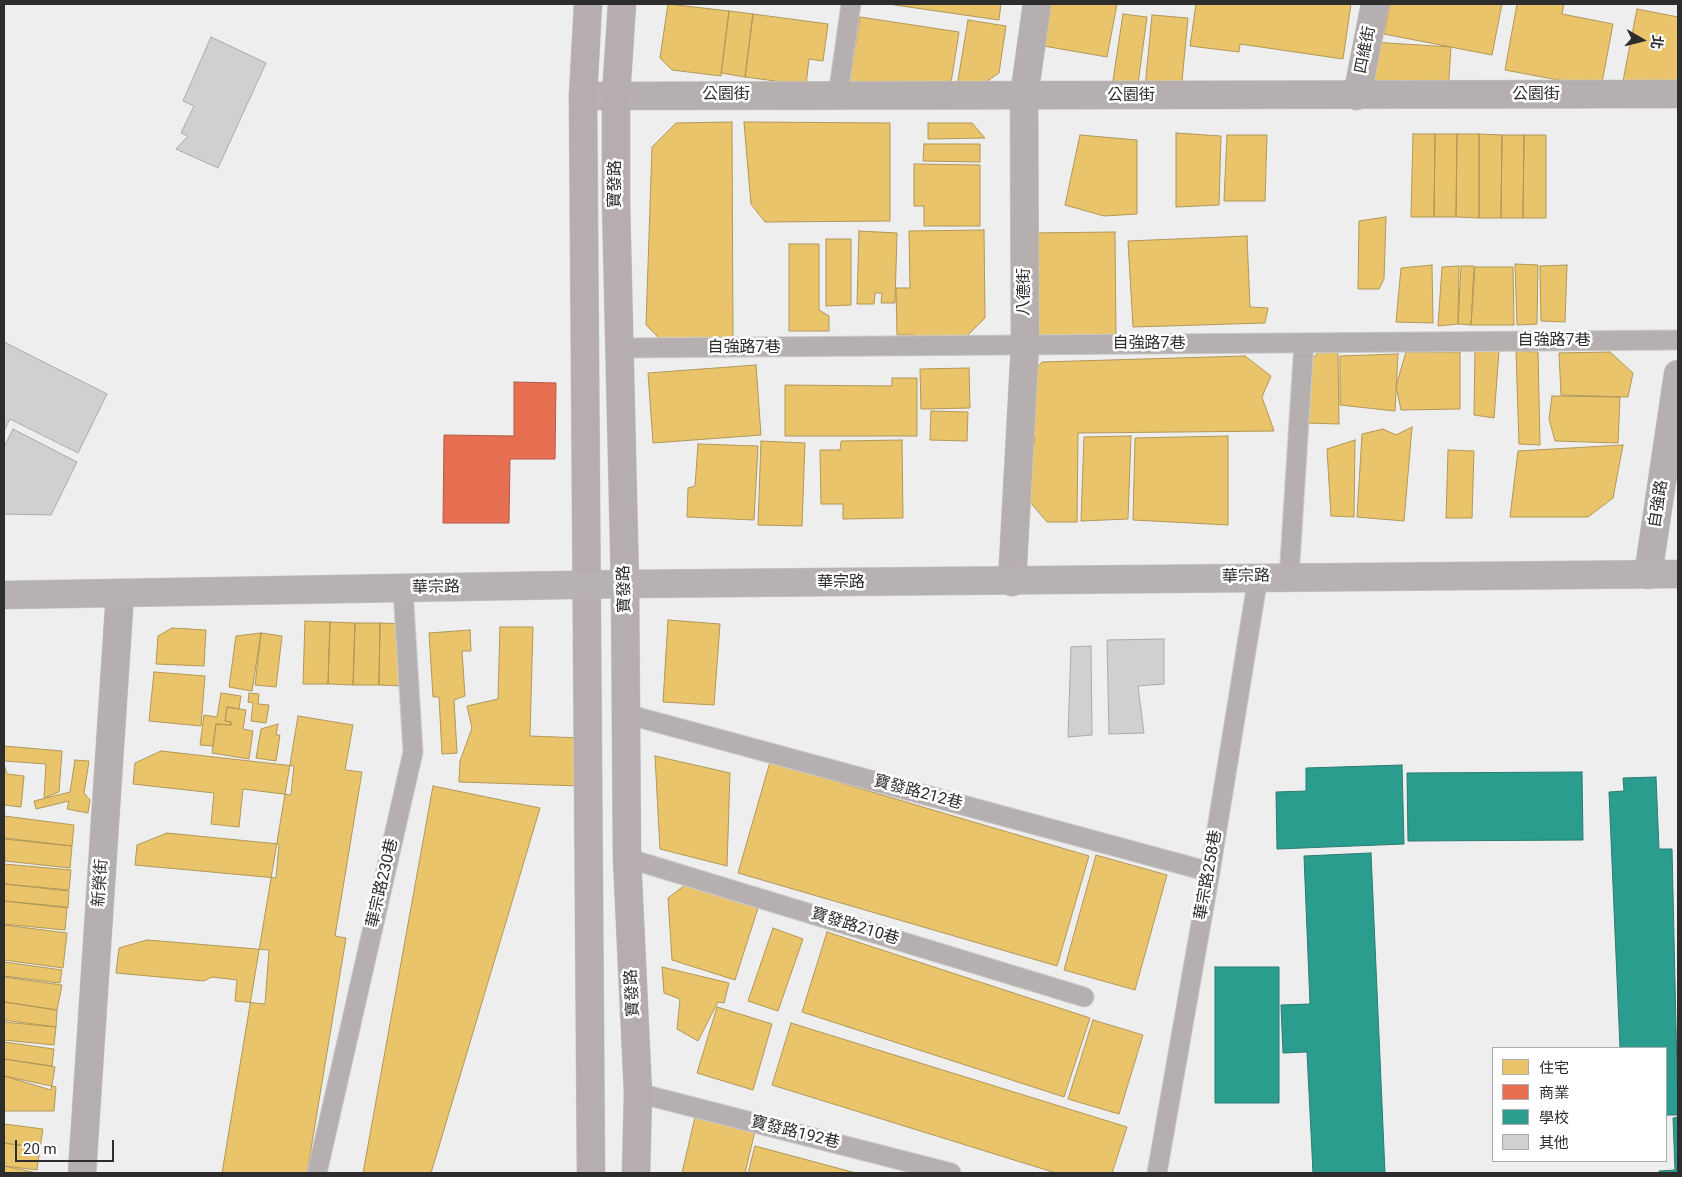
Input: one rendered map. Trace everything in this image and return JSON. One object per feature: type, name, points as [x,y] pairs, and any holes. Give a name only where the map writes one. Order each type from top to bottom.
[{"type":"main road","name":"寶發路","points":[[588,4],[583,96],[591,1173]]},
{"type":"main road","name":"寶發路","points":[[622,4],[616,96],[625,584],[626,858],[638,1093],[636,1173]]},
{"type":"main road","name":"華宗路","points":[[4,595],[625,584],[1012,582],[1258,577],[1678,574]]},
{"type":"street","name":"八德街","points":[[1012,582],[1025,345],[1024,96],[1037,4]]},
{"type":"street","name":"四維街","points":[[1357,96],[1375,4]]},
{"type":"street","name":"公園街","points":[[583,96],[1678,94]]},
{"type":"street","name":"自強路","points":[[1648,575],[1678,374]]},
{"type":"street","name":"新榮街","points":[[82,1173],[120,593]]},
{"type":"lane","points":[[838,95],[851,4]]},
{"type":"lane","name":"自強路7巷","points":[[620,348],[1678,340]]},
{"type":"lane","points":[[1289,577],[1304,343]]},
{"type":"lane","name":"華宗路258巷","points":[[1157,1173],[1210,872],[1258,577]]},
{"type":"lane","name":"華宗路230巷","points":[[317,1173],[413,752],[403,589]]},
{"type":"lane","name":"寶發路212巷","points":[[626,714],[1210,872]]},
{"type":"lane","name":"寶發路210巷","points":[[626,858],[1084,997]]},
{"type":"lane","name":"寶發路192巷","points":[[638,1093],[951,1173]]},
{"type":"building: 住宅","points":[[668,4],[729,11],[721,76],[672,70],[660,58]]},
{"type":"building: 住宅","points":[[888,4],[1001,4],[999,20]]},
{"type":"building: 住宅","points":[[1046,4],[1117,4],[1107,57],[1038,45]]},
{"type":"building: 住宅","points":[[1196,4],[1351,4],[1343,59],[1240,44],[1239,52],[1190,46]]},
{"type":"building: 住宅","points":[[1390,4],[1502,4],[1492,55],[1384,34]]},
{"type":"building: 住宅","points":[[1517,4],[1564,4],[1562,14],[1613,24],[1601,88],[1505,70]]},
{"type":"building: 住宅","points":[[1637,9],[1678,17],[1678,92],[1623,81]]},
{"type":"building: 住宅","points":[[729,11],[753,14],[745,77],[721,73]]},
{"type":"building: 住宅","points":[[753,14],[828,24],[823,61],[809,59],[806,85],[745,77]]},
{"type":"building: 住宅","points":[[1123,14],[1147,17],[1137,91],[1112,87]]},
{"type":"building: 住宅","points":[[1152,15],[1188,18],[1181,92],[1145,88]]},
{"type":"building: 住宅","points":[[860,17],[959,32],[948,102],[849,86]]},
{"type":"building: 住宅","points":[[968,20],[1006,26],[999,73],[977,88],[957,86]]},
{"type":"building: 住宅","points":[[1371,42],[1451,47],[1448,94],[1379,91],[1368,79]]},
{"type":"building: 住宅","points":[[732,122],[733,341],[663,342],[646,325],[652,147],[676,123]]},
{"type":"building: 住宅","points":[[744,122],[890,123],[890,221],[765,222],[751,204]]},
{"type":"building: 住宅","points":[[928,123],[972,123],[985,138],[928,139]]},
{"type":"building: 住宅","points":[[1176,133],[1221,136],[1219,205],[1176,207]]},
{"type":"building: 住宅","points":[[1413,134],[1435,134],[1434,217],[1411,217]]},
{"type":"building: 住宅","points":[[1435,134],[1457,134],[1456,217],[1434,217]]},
{"type":"building: 住宅","points":[[1457,134],[1479,134],[1479,218],[1456,217]]},
{"type":"building: 住宅","points":[[1479,134],[1502,135],[1501,218],[1479,218]]},
{"type":"building: 住宅","points":[[1080,135],[1137,140],[1137,214],[1104,216],[1065,205]]},
{"type":"building: 住宅","points":[[1227,135],[1267,135],[1265,201],[1224,201]]},
{"type":"building: 住宅","points":[[1502,135],[1524,135],[1523,218],[1501,218]]},
{"type":"building: 住宅","points":[[1524,135],[1546,135],[1546,218],[1523,218]]},
{"type":"building: 住宅","points":[[924,144],[980,144],[980,162],[923,161]]},
{"type":"building: 住宅","points":[[914,164],[980,165],[980,226],[924,226],[924,206],[914,206]]},
{"type":"building: 住宅","points":[[1386,217],[1384,279],[1379,289],[1358,289],[1359,221]]},
{"type":"building: 住宅","points":[[984,230],[985,318],[963,340],[914,340],[914,335],[897,335],[896,288],[910,288],[909,231]]},
{"type":"building: 住宅","points":[[859,231],[897,233],[895,303],[881,303],[882,293],[875,293],[874,304],[857,304]]},
{"type":"building: 住宅","points":[[1115,232],[1116,340],[1031,341],[1030,233]]},
{"type":"building: 住宅","points":[[1247,236],[1250,307],[1268,308],[1265,323],[1133,327],[1128,241]]},
{"type":"building: 住宅","points":[[826,239],[851,239],[851,305],[826,306]]},
{"type":"building: 住宅","points":[[789,244],[819,244],[819,310],[829,316],[829,331],[789,331]]},
{"type":"building: 住宅","points":[[1515,264],[1538,265],[1537,324],[1517,325]]},
{"type":"building: 住宅","points":[[1432,265],[1433,323],[1396,322],[1401,268]]},
{"type":"building: 住宅","points":[[1567,265],[1565,322],[1541,321],[1540,266]]},
{"type":"building: 住宅","points":[[1459,266],[1458,324],[1438,326],[1442,267]]},
{"type":"building: 住宅","points":[[1461,266],[1474,266],[1471,325],[1458,324]]},
{"type":"building: 住宅","points":[[1475,267],[1513,267],[1514,325],[1471,325]]},
{"type":"building: 住宅","points":[[1326,346],[1338,351],[1339,424],[1305,423],[1307,363]]},
{"type":"building: 住宅","points":[[1475,351],[1499,351],[1494,418],[1474,415]]},
{"type":"building: 住宅","points":[[1516,351],[1538,352],[1540,445],[1519,444]]},
{"type":"building: 住宅","points":[[1406,352],[1460,352],[1460,409],[1401,410],[1396,386]]},
{"type":"building: 住宅","points":[[1610,352],[1633,373],[1628,397],[1561,395],[1559,353]]},
{"type":"building: 住宅","points":[[1398,354],[1395,411],[1340,405],[1340,356]]},
{"type":"building: 住宅","points":[[1245,356],[1271,376],[1262,397],[1274,431],[1078,433],[1077,522],[1047,522],[1030,502],[1028,480],[1035,437],[1026,435],[1027,380],[1042,362]]},
{"type":"building: 住宅","points":[[756,365],[761,435],[653,443],[648,373]]},
{"type":"building: 住宅","points":[[969,368],[970,408],[921,409],[920,369]]},
{"type":"building: 住宅","points":[[892,378],[917,378],[917,436],[785,436],[785,385],[892,386]]},
{"type":"building: 住宅","points":[[1552,396],[1620,397],[1618,443],[1555,441],[1549,419]]},
{"type":"building: 住宅","points":[[931,411],[968,412],[967,441],[930,440]]},
{"type":"building: 住宅","points":[[1412,427],[1404,521],[1357,517],[1362,434],[1383,429],[1396,435]]},
{"type":"building: 住宅","points":[[1131,436],[1128,519],[1081,521],[1084,437]]},
{"type":"building: 住宅","points":[[1228,436],[1228,525],[1133,520],[1135,438]]},
{"type":"building: 住宅","points":[[902,440],[903,518],[843,519],[843,504],[821,504],[820,450],[840,450],[841,441]]},
{"type":"building: 住宅","points":[[1355,440],[1354,517],[1331,516],[1327,449]]},
{"type":"building: 住宅","points":[[761,441],[805,443],[802,526],[758,525]]},
{"type":"building: 住宅","points":[[698,444],[758,446],[754,520],[687,517],[688,488],[695,486]]},
{"type":"building: 住宅","points":[[1623,445],[1613,498],[1588,517],[1510,517],[1518,451]]},
{"type":"building: 住宅","points":[[1448,450],[1474,451],[1472,518],[1446,518]]},
{"type":"building: 住宅","points":[[668,620],[720,624],[714,705],[663,702]]},
{"type":"building: 住宅","points":[[305,621],[330,622],[328,684],[303,684]]},
{"type":"building: 住宅","points":[[330,622],[355,623],[353,685],[328,684]]},
{"type":"building: 住宅","points":[[355,623],[380,623],[379,685],[353,685]]},
{"type":"building: 住宅","points":[[380,623],[405,624],[403,686],[379,685]]},
{"type":"building: 住宅","points":[[500,627],[533,627],[530,736],[582,738],[580,786],[459,782],[460,761],[472,728],[467,706],[498,699]]},
{"type":"building: 住宅","points":[[172,628],[206,630],[204,666],[156,664],[158,636]]},
{"type":"building: 住宅","points":[[470,630],[471,651],[462,651],[465,696],[454,700],[457,753],[442,754],[439,697],[433,697],[429,633]]},
{"type":"building: 住宅","points":[[261,633],[282,636],[276,687],[255,685]]},
{"type":"building: 住宅","points":[[261,633],[252,691],[229,687],[236,636]]},
{"type":"building: 住宅","points":[[154,672],[205,676],[201,726],[149,721]]},
{"type":"building: 住宅","points":[[221,693],[241,696],[239,709],[227,707],[225,721],[231,722],[231,725],[216,724],[213,746],[200,745],[204,715],[217,717]]},
{"type":"building: 住宅","points":[[249,693],[259,694],[258,704],[269,705],[266,723],[251,721],[253,703],[248,702]]},
{"type":"building: 住宅","points":[[227,707],[246,710],[243,729],[253,731],[249,759],[212,753],[216,724],[231,725],[231,722],[225,721]]},
{"type":"building: 住宅","points":[[298,716],[353,725],[345,770],[362,772],[335,936],[346,938],[307,1173],[222,1173]]},
{"type":"building: 住宅","points":[[278,724],[276,735],[280,735],[276,761],[256,758],[261,729]]},
{"type":"building: 住宅","points":[[4,746],[62,751],[59,792],[44,798],[46,764],[4,761]]},
{"type":"building: 住宅","points":[[161,751],[294,766],[291,795],[243,789],[239,827],[211,824],[214,793],[133,784],[135,763]]},
{"type":"building: 住宅","points":[[655,756],[730,773],[727,866],[660,849]]},
{"type":"building: 住宅","points":[[75,760],[89,761],[84,793],[90,800],[88,813],[67,809],[69,801],[36,809],[34,801],[70,792]]},
{"type":"building: 住宅","points":[[770,762],[1089,856],[1057,966],[738,873]]},
{"type":"building: 住宅","points":[[4,764],[7,774],[24,776],[21,807],[4,805]]},
{"type":"building: 住宅","points":[[433,786],[540,808],[431,1173],[363,1173]]},
{"type":"building: 住宅","points":[[4,816],[74,825],[72,846],[4,839]]},
{"type":"building: 住宅","points":[[167,833],[279,844],[276,878],[135,865],[137,845]]},
{"type":"building: 住宅","points":[[4,838],[72,846],[70,868],[5,861]]},
{"type":"building: 住宅","points":[[1096,855],[1167,875],[1135,990],[1064,970]]},
{"type":"building: 住宅","points":[[4,864],[71,870],[69,890],[4,884]]},
{"type":"building: 住宅","points":[[4,884],[69,891],[68,908],[4,901]]},
{"type":"building: 住宅","points":[[685,885],[758,908],[735,980],[672,960],[668,898]]},
{"type":"building: 住宅","points":[[4,901],[67,907],[65,930],[4,924]]},
{"type":"building: 住宅","points":[[4,925],[67,933],[63,968],[4,960]]},
{"type":"building: 住宅","points":[[773,928],[803,939],[778,1011],[748,1001]]},
{"type":"building: 住宅","points":[[827,932],[1090,1018],[1064,1097],[802,1012]]},
{"type":"building: 住宅","points":[[147,940],[269,950],[265,1004],[235,1001],[237,980],[212,977],[204,981],[116,973],[119,948]]},
{"type":"building: 住宅","points":[[4,962],[62,970],[60,983],[4,976]]},
{"type":"building: 住宅","points":[[662,967],[729,983],[724,1003],[718,1002],[698,1041],[677,1029],[680,999],[664,993]]},
{"type":"building: 住宅","points":[[4,977],[62,985],[57,1010],[4,1002]]},
{"type":"building: 住宅","points":[[4,1002],[57,1010],[56,1027],[4,1020]]},
{"type":"building: 住宅","points":[[717,1007],[772,1024],[753,1090],[697,1073]]},
{"type":"building: 住宅","points":[[1093,1020],[1143,1035],[1119,1114],[1068,1099]]},
{"type":"building: 住宅","points":[[4,1022],[56,1027],[54,1045],[4,1040]]},
{"type":"building: 住宅","points":[[791,1023],[1127,1127],[1112,1173],[1056,1173],[772,1085]]},
{"type":"building: 住宅","points":[[4,1042],[54,1049],[52,1066],[4,1059]]},
{"type":"building: 住宅","points":[[4,1059],[55,1067],[51,1090],[4,1076]]},
{"type":"building: 住宅","points":[[4,1076],[56,1087],[54,1111],[4,1111]]},
{"type":"building: 住宅","points":[[695,1117],[755,1131],[745,1173],[682,1173]]},
{"type":"building: 住宅","points":[[4,1124],[43,1129],[40,1148],[4,1143]]},
{"type":"building: 住宅","points":[[4,1143],[40,1148],[37,1170],[4,1166]]},
{"type":"building: 住宅","points":[[755,1146],[856,1173],[748,1173]]},
{"type":"building: 住宅","points":[[4,1166],[37,1173],[4,1173]]},
{"type":"building: 商業","points":[[514,382],[556,383],[555,459],[510,459],[509,523],[443,523],[444,435],[514,436]]},
{"type":"building: 學校","points":[[1402,765],[1404,844],[1277,849],[1276,792],[1306,791],[1306,768]]},
{"type":"building: 學校","points":[[1582,772],[1583,840],[1408,841],[1407,773]]},
{"type":"building: 學校","points":[[1656,777],[1659,849],[1672,849],[1678,1115],[1667,1115],[1667,1047],[1620,1047],[1609,792],[1624,791],[1623,778]]},
{"type":"building: 學校","points":[[1371,853],[1385,1173],[1313,1173],[1307,1052],[1283,1053],[1281,1005],[1310,1004],[1304,856]]},
{"type":"building: 學校","points":[[1215,967],[1279,967],[1279,1103],[1215,1103]]},
{"type":"building: 學校","points":[[1678,1117],[1678,1173],[1659,1173],[1659,1171],[1675,1170],[1673,1118]]},
{"type":"building: 其他","points":[[211,37],[266,63],[218,168],[176,149],[188,136],[181,133],[194,106],[183,101]]},
{"type":"building: 其他","points":[[4,342],[107,394],[78,453],[10,419],[4,431]]},
{"type":"building: 其他","points":[[13,429],[77,462],[51,515],[4,514],[4,447]]},
{"type":"building: 其他","points":[[1164,639],[1164,684],[1138,686],[1144,733],[1109,734],[1107,640]]},
{"type":"building: 其他","points":[[1091,646],[1092,735],[1068,737],[1071,647]]}]
